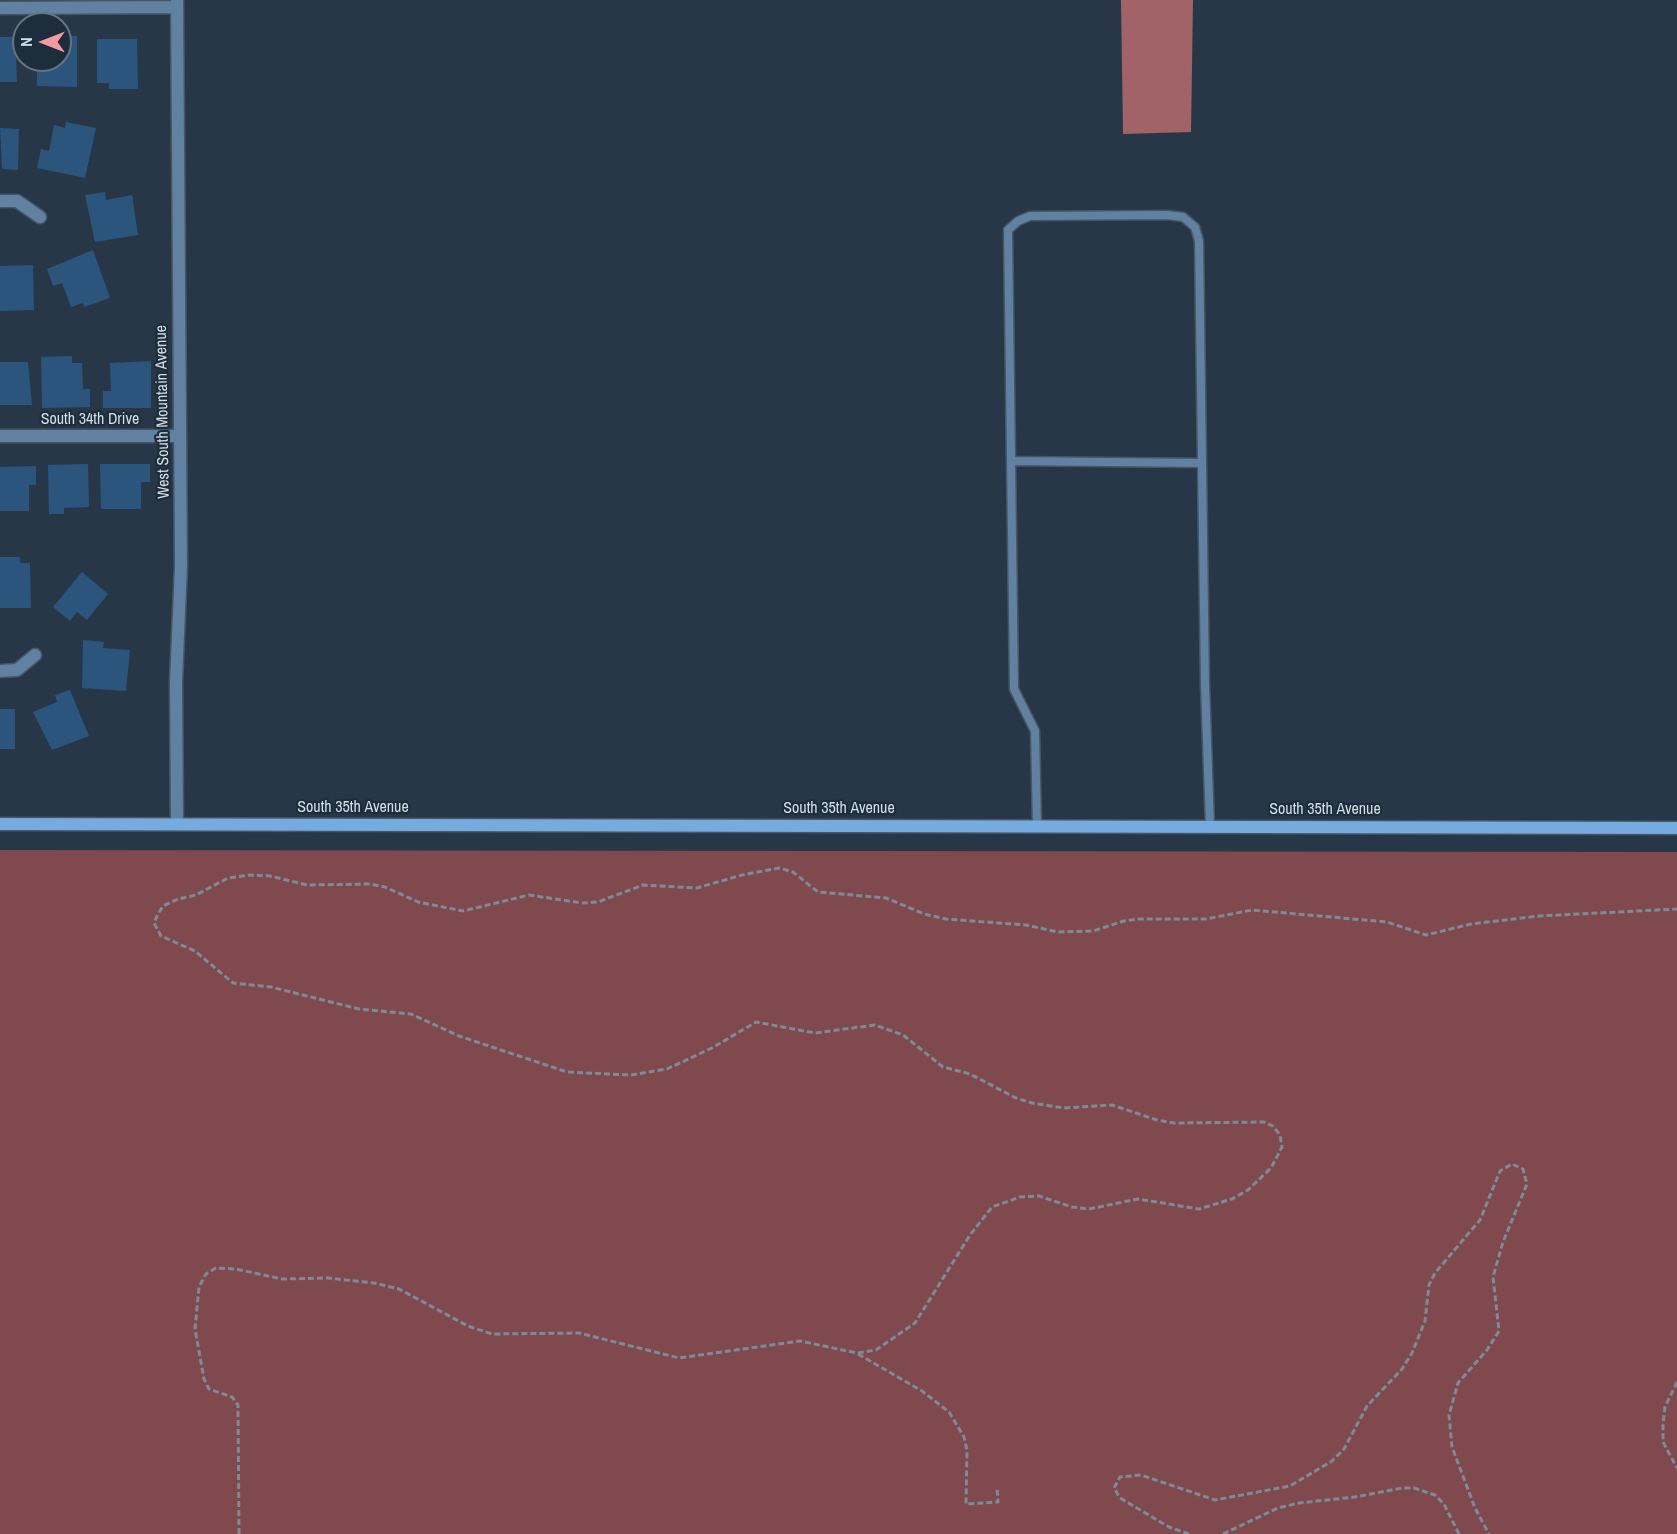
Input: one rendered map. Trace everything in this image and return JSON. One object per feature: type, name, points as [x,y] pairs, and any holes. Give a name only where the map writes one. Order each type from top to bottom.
[{"type":"main road","name":"South 35th Avenue","points":[[0,824],[1677,828]]},
{"type":"street","points":[[0,8],[177,4]]},
{"type":"street","name":"West South Mountain Avenue","points":[[177,4],[181,566],[176,682],[177,824]]},
{"type":"street","points":[[0,201],[17,201],[40,217]]},
{"type":"street","name":"South 34th Drive","points":[[0,436],[179,436]]},
{"type":"street","points":[[0,671],[17,670],[35,655]]},
{"type":"lane","points":[[1037,826],[1035,731],[1014,689],[1008,230],[1018,220],[1030,216],[1167,215],[1183,217],[1195,227],[1199,241],[1210,827]]},
{"type":"lane","points":[[1011,461],[1202,463]]},
{"type":"path","points":[[857,1353],[876,1350],[915,1323],[970,1235],[992,1207],[1020,1197],[1039,1196],[1072,1207],[1089,1209],[1138,1199],[1199,1209],[1215,1206],[1248,1190],[1262,1178],[1278,1157],[1282,1147],[1280,1135],[1273,1126],[1264,1122],[1174,1123],[1157,1120],[1112,1105],[1047,1107],[1016,1098],[970,1074],[943,1067],[922,1053],[903,1035],[875,1024],[815,1033],[756,1022],[742,1028],[712,1048],[667,1069],[631,1075],[567,1072],[459,1035],[411,1014],[359,1009],[271,987],[233,983],[195,951],[161,936],[154,923],[163,906],[178,899],[196,895],[228,878],[250,875],[270,876],[308,885],[370,884],[386,887],[418,902],[463,911],[529,895],[582,903],[598,902],[643,885],[697,888],[742,875],[780,868],[793,872],[818,892],[886,898],[924,914],[946,919],[1017,924],[1058,932],[1093,931],[1138,919],[1206,919],[1252,910],[1387,922],[1426,934],[1471,924],[1539,915],[1677,909]]},
{"type":"path","points":[[1189,1534],[1169,1527],[1120,1498],[1114,1488],[1120,1477],[1141,1475],[1202,1497],[1223,1499],[1290,1486],[1332,1461],[1344,1449],[1367,1406],[1402,1369],[1412,1353],[1425,1321],[1430,1285],[1435,1273],[1480,1220],[1500,1172],[1512,1164],[1523,1169],[1527,1184],[1503,1242],[1493,1277],[1499,1330],[1487,1350],[1458,1383],[1449,1415],[1452,1447],[1475,1508],[1489,1534]]},
{"type":"path","points":[[239,1534],[238,1405],[232,1397],[209,1389],[204,1379],[195,1329],[199,1287],[206,1274],[216,1268],[236,1269],[282,1279],[350,1279],[374,1283],[399,1289],[468,1326],[492,1334],[520,1336],[550,1331],[579,1333],[679,1358],[800,1341],[857,1353],[922,1391],[949,1412],[964,1437],[967,1450],[966,1504],[998,1502],[997,1487]]},
{"type":"path","points":[[1677,1382],[1665,1407],[1663,1442],[1669,1458],[1677,1468]]},
{"type":"path","points":[[1223,1534],[1278,1508],[1299,1503],[1414,1488],[1435,1495],[1444,1504],[1460,1534]]},
{"type":"shaded area","points":[[1121,0],[1193,0],[1191,132],[1123,134]]},
{"type":"shaded area","points":[[0,850],[1677,852],[1677,1534],[0,1534]]},
{"type":"building","points":[[72,36],[77,36],[77,87],[37,86],[37,72],[72,72]]},
{"type":"building","points":[[0,37],[12,37],[12,72],[17,72],[17,82],[0,82]]},
{"type":"building","points":[[97,39],[137,39],[138,89],[109,89],[109,83],[97,83]]},
{"type":"building","points":[[66,122],[96,128],[85,178],[37,168],[41,149],[49,151],[54,125],[65,128]]},
{"type":"building","points":[[0,128],[19,129],[18,170],[2,169]]},
{"type":"building","points":[[105,192],[106,200],[132,195],[138,235],[95,242],[85,195]]},
{"type":"building","points":[[93,250],[110,298],[84,307],[83,303],[71,307],[62,283],[53,286],[47,269]]},
{"type":"building","points":[[33,265],[34,310],[0,311],[0,266]]},
{"type":"building","points":[[72,356],[72,363],[82,363],[83,389],[90,389],[90,407],[42,408],[41,357]]},
{"type":"building","points":[[151,361],[151,408],[103,408],[103,391],[111,391],[110,363]]},
{"type":"building","points":[[0,362],[28,362],[32,405],[0,405]]},
{"type":"building","points":[[88,464],[89,507],[64,508],[64,514],[49,514],[48,465]]},
{"type":"building","points":[[100,464],[150,464],[150,482],[141,482],[141,509],[101,509]]},
{"type":"building","points":[[36,466],[36,485],[29,485],[29,511],[0,511],[0,467]]},
{"type":"building","points":[[0,557],[20,557],[20,563],[30,563],[31,608],[0,608]]},
{"type":"building","points":[[82,572],[108,594],[87,620],[77,612],[70,621],[53,607]]},
{"type":"building","points":[[83,640],[104,642],[103,648],[130,650],[126,691],[82,688]]},
{"type":"building","points":[[70,690],[89,736],[52,750],[33,712],[57,702],[55,695]]},
{"type":"building","points":[[0,709],[15,709],[15,749],[0,749]]}]
